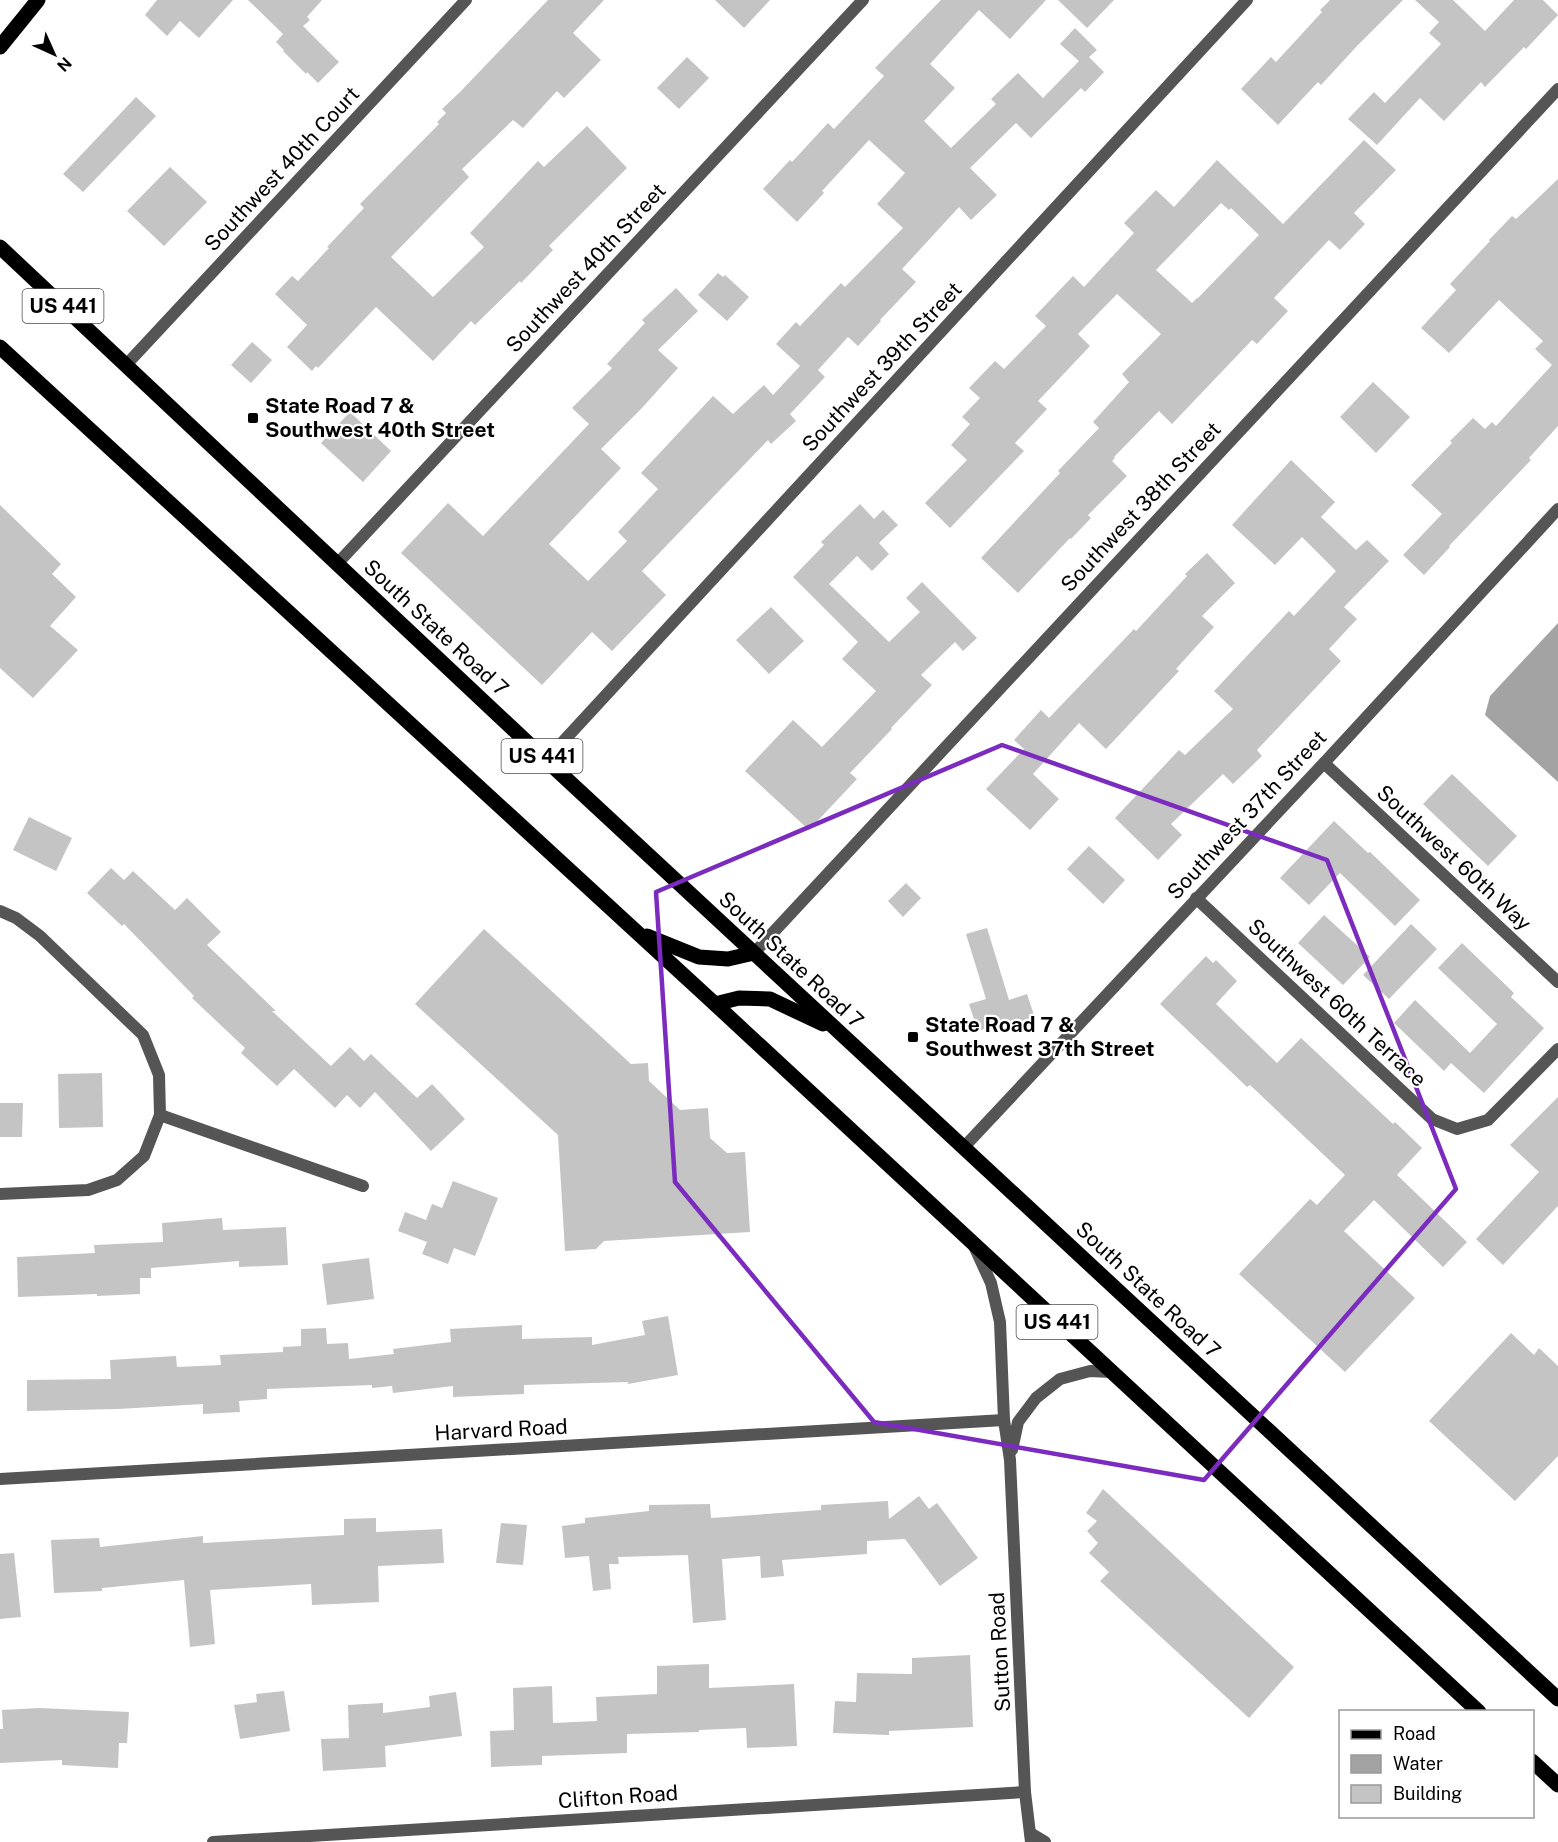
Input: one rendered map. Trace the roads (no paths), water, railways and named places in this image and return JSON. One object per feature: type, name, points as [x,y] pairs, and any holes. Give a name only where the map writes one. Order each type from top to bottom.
[{"type":"main road","points":[[0,47],[38,0]]},
{"type":"main road","name":"South State Road 7","points":[[0,247],[546,760],[1558,1699]]},
{"type":"main road","name":"US 441","points":[[0,347],[636,931],[1477,1710]]},
{"type":"main road","points":[[636,931],[699,957],[728,958],[754,953]]},
{"type":"main road","points":[[715,1004],[739,998],[770,999],[836,1030]]},
{"type":"main road","points":[[1534,1762],[1558,1785]]},
{"type":"street","name":"Southwest 40th Court","points":[[126,365],[466,0]]},
{"type":"street","name":"Southwest 40th Street","points":[[337,564],[863,0]]},
{"type":"street","name":"Southwest 39th Street","points":[[546,760],[1247,0]]},
{"type":"street","name":"Southwest 38th Street","points":[[754,953],[1558,89]]},
{"type":"street","name":"Southwest 37th Street","points":[[964,1147],[1324,763],[1558,509]]},
{"type":"street","name":"Southwest 60th Way","points":[[1324,763],[1558,982]]},
{"type":"street","name":"Southwest 60th Terrace","points":[[1196,898],[1432,1119],[1457,1129],[1488,1120],[1558,1049]]},
{"type":"street","points":[[0,911],[16,918],[40,936],[143,1035],[159,1075],[160,1115],[144,1156],[117,1180],[88,1190],[0,1194]]},
{"type":"street","points":[[160,1115],[363,1186]]},
{"type":"street","name":"Sutton Road","points":[[974,1245],[991,1283],[1000,1322],[1004,1420],[1010,1460],[1025,1792],[1030,1838]]},
{"type":"street","name":"Sutton Road","points":[[1010,1460],[1018,1422],[1036,1398],[1060,1379],[1090,1371],[1111,1372]]},
{"type":"street","name":"Harvard Road","points":[[0,1479],[1004,1420]]},
{"type":"street","name":"Clifton Road","points":[[213,1842],[1025,1792]]},
{"type":"street","points":[[1030,1838],[1045,1842]]},
{"type":"water","points":[[1558,623],[1558,782],[1485,715],[1490,696]]},
{"type":"place","name":"State Road 7 & Southwest 40th Street","points":[[253,418]]},
{"type":"place","name":"State Road 7 & Southwest 37th Street","points":[[913,1037]]}]
